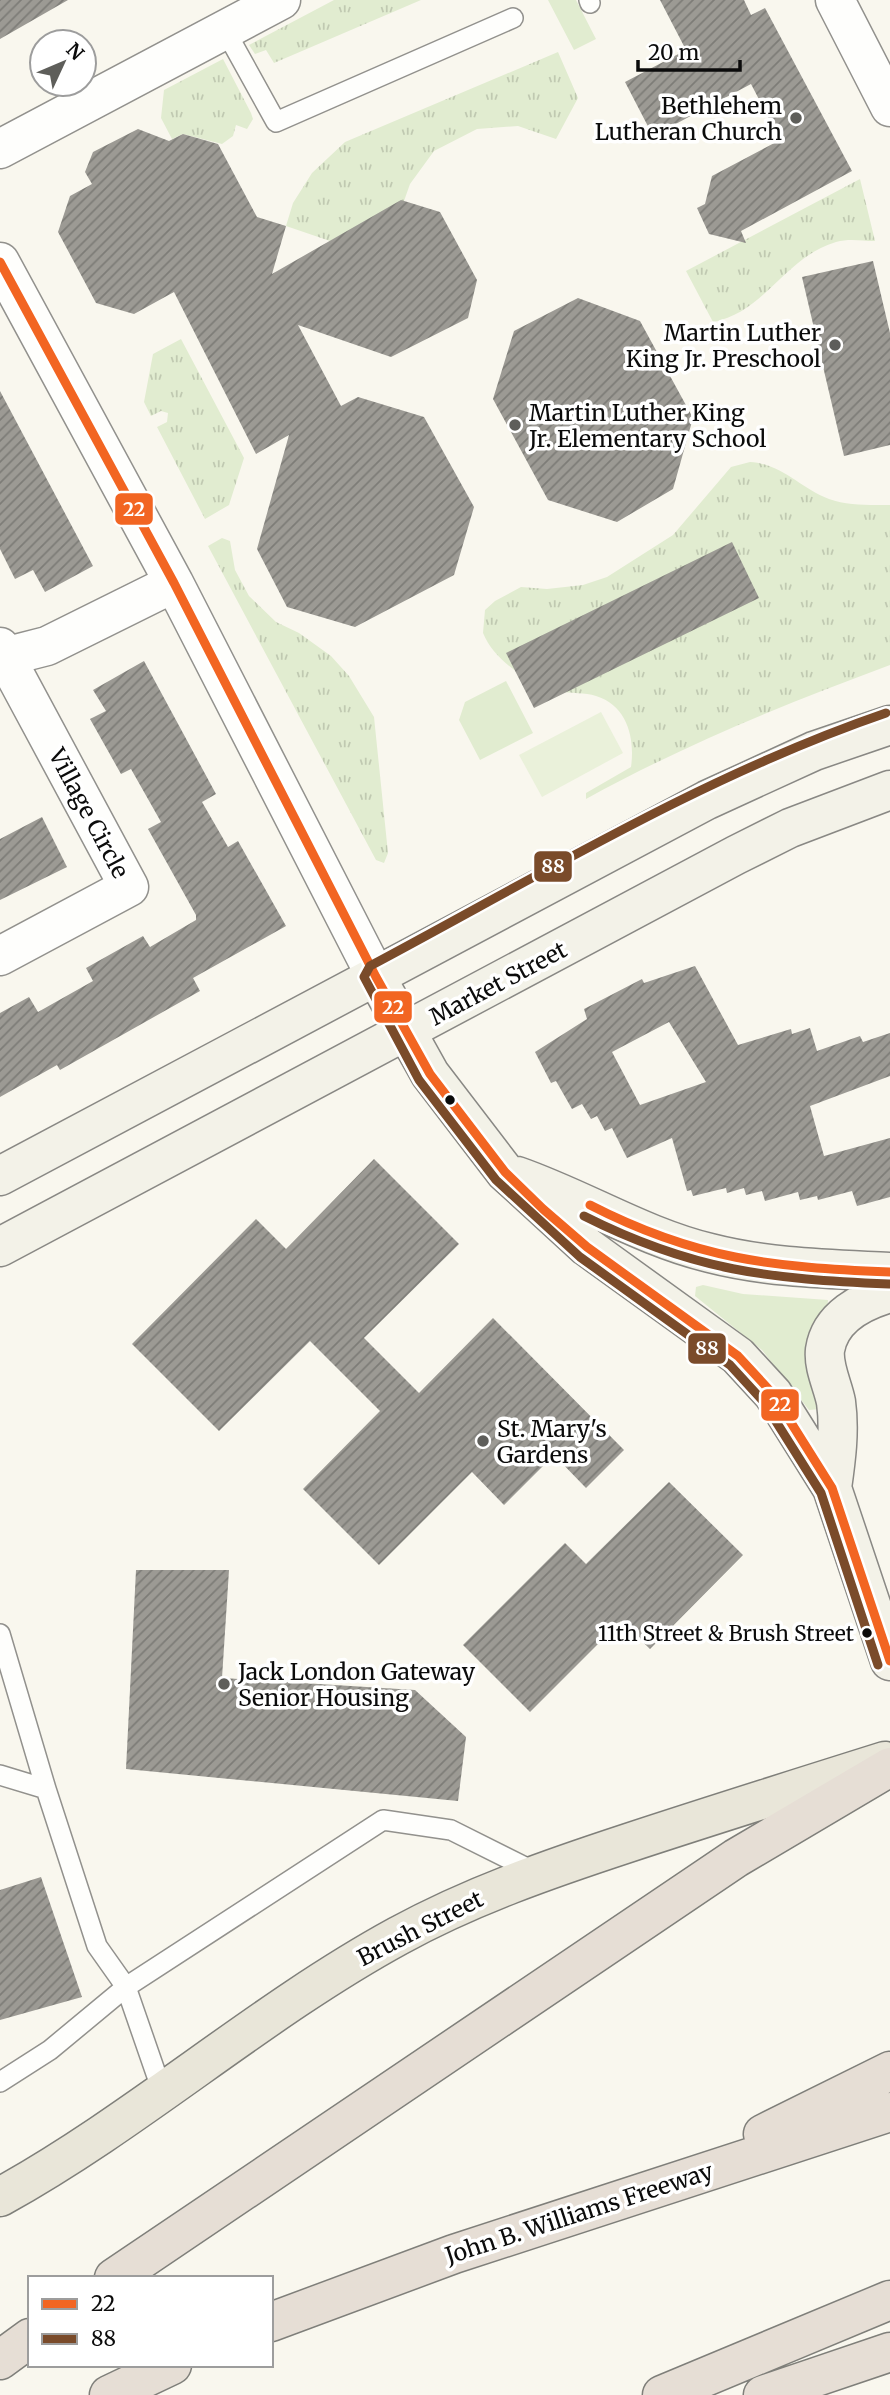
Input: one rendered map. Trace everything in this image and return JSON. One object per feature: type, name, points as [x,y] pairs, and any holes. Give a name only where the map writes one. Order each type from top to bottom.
[{"type":"highway","points":[[117,2276],[736,1858],[890,1767]]},
{"type":"highway","points":[[671,2183],[813,2108],[890,2071]]},
{"type":"highway","name":"John B. Williams Freeway","points":[[273,2321],[382,2279],[890,2112]]},
{"type":"highway","points":[[662,2395],[890,2300]]},
{"type":"highway","points":[[0,2360],[28,2339]]},
{"type":"highway","points":[[763,2395],[890,2352]]},
{"type":"highway","points":[[109,2395],[168,2367]]},
{"type":"main road","points":[[0,1176],[707,800],[814,751],[890,725]]},
{"type":"main road","name":"Market Street","points":[[0,1247],[746,850],[790,828],[890,790]]},
{"type":"main road","points":[[376,977],[430,1074],[505,1172],[587,1247],[738,1356],[773,1394],[832,1488],[890,1661]]},
{"type":"main road","points":[[505,1172],[568,1194],[663,1239],[710,1253],[805,1267],[890,1272]]},
{"type":"main road","points":[[832,1488],[838,1444],[836,1404],[825,1350],[833,1329],[849,1312],[866,1300],[890,1293]]},
{"type":"main road","name":"Brush Street","points":[[0,2197],[373,1950],[454,1907],[538,1874],[890,1760]]},
{"type":"street","points":[[0,149],[281,0]]},
{"type":"street","points":[[835,0],[890,107]]},
{"type":"street","points":[[0,262],[174,583],[376,977]]},
{"type":"street","points":[[2,654],[47,646],[174,583]]},
{"type":"street","name":"Village Circle","points":[[0,956],[129,887],[2,654]]},
{"type":"lane","points":[[225,30],[276,122],[513,18]]},
{"type":"lane","points":[[0,1634],[97,1946],[126,1987],[162,2091]]},
{"type":"lane","points":[[0,1774],[46,1789]]},
{"type":"lane","points":[[0,2082],[50,2050],[126,1987],[383,1820],[451,1830],[538,1874]]},
{"type":"green space","points":[[334,0],[421,0],[274,63],[266,50],[255,54],[249,45]]},
{"type":"green space","points":[[548,0],[576,0],[596,39],[574,50]]},
{"type":"green space","points":[[558,52],[578,98],[556,139],[518,126],[477,129],[434,151],[410,184],[404,201],[330,241],[286,226],[293,203],[312,173],[345,142]]},
{"type":"green space","points":[[223,59],[251,113],[253,119],[247,129],[236,125],[233,136],[222,144],[183,134],[172,139],[161,118],[164,90]]},
{"type":"green space","points":[[860,179],[875,241],[841,241],[818,249],[747,307],[713,322],[686,271]]},
{"type":"green space","points":[[181,339],[244,458],[229,505],[205,519],[157,427],[167,422],[168,413],[161,411],[151,416],[144,402],[153,354]]},
{"type":"green space","points":[[750,462],[772,467],[829,499],[859,505],[890,505],[890,665],[735,726],[586,799],[586,793],[631,767],[632,746],[622,715],[616,707],[596,696],[548,687],[514,670],[496,653],[483,633],[485,610],[495,601],[521,587],[547,589],[583,585],[607,577],[673,535],[731,467]]},
{"type":"green space","points":[[222,538],[230,541],[235,570],[249,596],[276,622],[299,633],[331,656],[349,676],[374,717],[388,853],[384,863],[376,860],[208,546]]},
{"type":"green space","points":[[506,681],[533,733],[480,760],[459,720],[465,702]]},
{"type":"green space","points":[[601,712],[623,753],[542,797],[519,755]]},
{"type":"green space","points":[[703,1285],[743,1294],[828,1300],[820,1409],[809,1410],[762,1350],[695,1296],[696,1287]]},
{"type":"building","points":[[0,0],[68,0],[0,39]]},
{"type":"building","name":"Bethlehem Lutheran Church","points":[[660,0],[744,0],[751,15],[765,8],[852,171],[741,231],[746,243],[709,234],[697,208],[705,204],[712,176],[780,140],[751,84],[653,136],[625,82],[686,50]]},
{"type":"building","points":[[138,129],[169,141],[183,134],[218,144],[257,217],[286,226],[272,274],[401,200],[440,212],[477,280],[468,318],[391,357],[298,325],[341,406],[358,397],[424,417],[474,507],[454,575],[355,627],[287,607],[257,549],[289,435],[256,454],[174,292],[134,314],[96,303],[58,232],[70,196],[92,184],[85,172],[93,152]]},
{"type":"building","points":[[873,261],[890,333],[890,445],[844,456],[802,277]]},
{"type":"building","points":[[578,298],[640,321],[693,418],[673,489],[617,522],[548,500],[493,399],[514,331]]},
{"type":"building","points":[[0,391],[93,566],[45,592],[33,570],[15,579],[0,549]]},
{"type":"building","points":[[732,542],[759,598],[534,708],[506,653]]},
{"type":"building","points":[[144,661],[216,794],[202,802],[228,847],[238,841],[286,926],[193,978],[200,991],[60,1070],[57,1065],[0,1097],[0,1013],[29,997],[38,1012],[93,981],[86,968],[143,936],[150,947],[196,920],[196,915],[148,829],[161,822],[131,769],[121,774],[90,719],[106,711],[93,690]]},
{"type":"building","points":[[42,817],[67,867],[0,900],[0,839]]},
{"type":"building","points":[[695,966],[738,1045],[791,1029],[792,1034],[810,1028],[817,1051],[860,1036],[863,1042],[890,1033],[890,1076],[810,1106],[824,1156],[890,1138],[890,1197],[857,1206],[852,1191],[818,1200],[817,1196],[800,1200],[798,1192],[765,1201],[762,1191],[746,1195],[744,1188],[727,1193],[726,1188],[693,1196],[691,1190],[687,1191],[672,1138],[627,1158],[612,1128],[605,1131],[597,1116],[591,1119],[582,1104],[572,1109],[556,1081],[551,1083],[535,1052],[587,1019],[584,1009],[642,979],[644,983]],"holes":[[[669,1022],[706,1082],[640,1105],[612,1052]]]},
{"type":"building","name":"St. Mary's Gardens","points":[[374,1159],[459,1244],[364,1338],[419,1393],[493,1318],[624,1450],[586,1488],[554,1455],[504,1505],[472,1472],[379,1565],[303,1489],[380,1411],[310,1341],[219,1431],[132,1344],[256,1219],[286,1249]]},
{"type":"building","points":[[669,1482],[743,1555],[650,1649],[621,1621],[530,1712],[463,1645],[565,1543],[586,1564]]},
{"type":"building","name":"Jack London Gateway Senior Housing","points":[[136,1570],[229,1570],[222,1678],[415,1690],[466,1737],[458,1801],[126,1769]]},
{"type":"building","points":[[41,1877],[82,1997],[0,2020],[0,1890]]},
{"type":"transit line","name":"22","points":[[0,262],[174,583],[376,977],[430,1074],[505,1172],[543,1209],[587,1247],[738,1356],[773,1394],[832,1488],[890,1661]]},
{"type":"transit line","name":"88","points":[[878,1665],[821,1493],[763,1401],[730,1365],[580,1257],[496,1180],[419,1080],[364,977],[370,966],[624,829],[753,766],[886,713]]},
{"type":"transit line","name":"22","points":[[590,1205],[666,1238],[736,1257],[809,1267],[890,1272]]},
{"type":"transit line","name":"88","points":[[584,1216],[661,1249],[733,1269],[806,1279],[889,1284]]},
{"type":"place","name":"Bethlehem Lutheran Church","points":[[796,118]]},
{"type":"place","name":"Martin Luther King Jr. Preschool","points":[[835,345]]},
{"type":"place","name":"Martin Luther King Jr. Elementary School","points":[[515,425]]},
{"type":"place","name":"St. Mary's Gardens","points":[[483,1441]]},
{"type":"place","name":"11th Street & Brush Street","points":[[867,1633]]},
{"type":"place","name":"Jack London Gateway Senior Housing","points":[[224,1684]]}]
